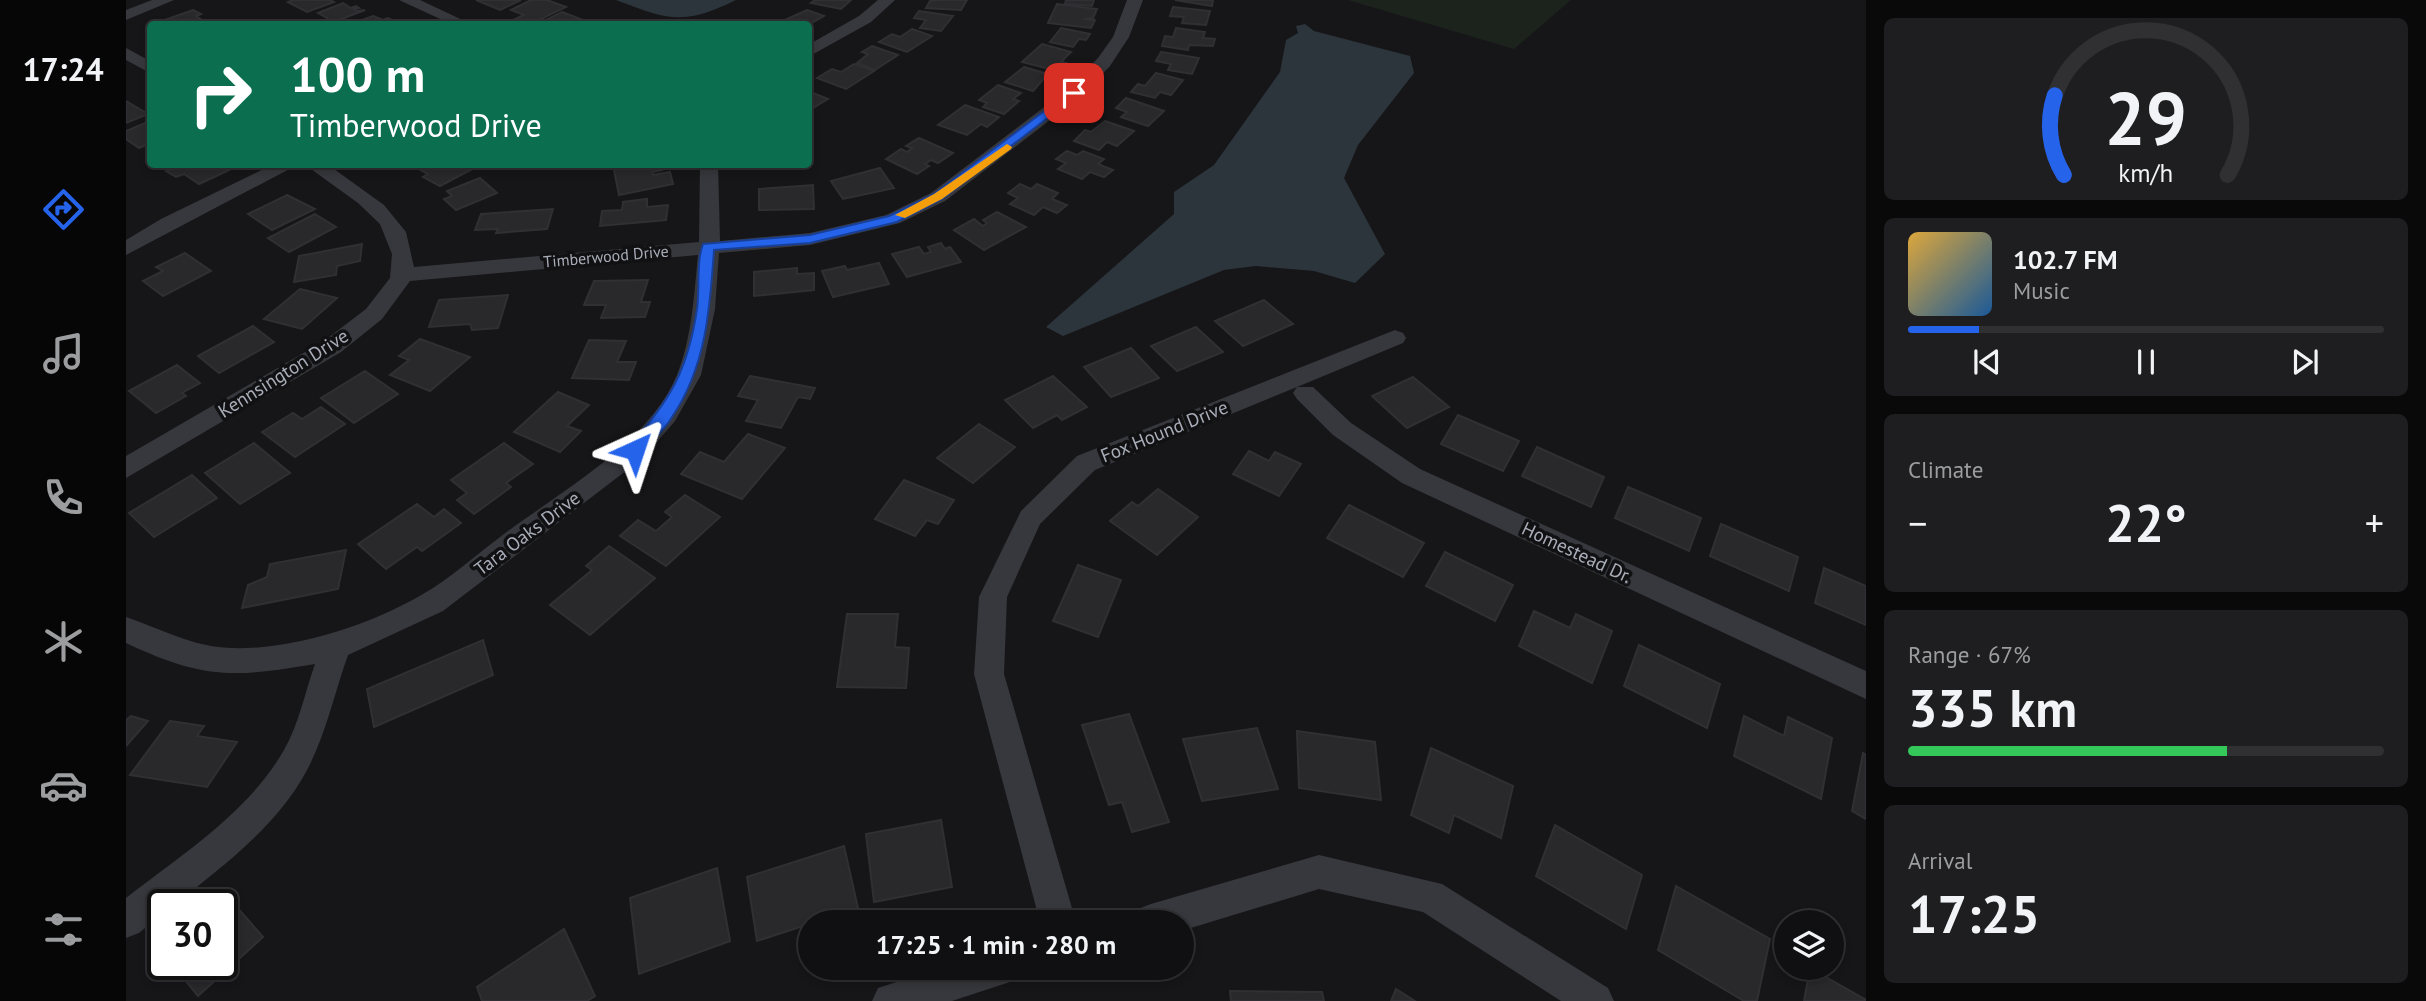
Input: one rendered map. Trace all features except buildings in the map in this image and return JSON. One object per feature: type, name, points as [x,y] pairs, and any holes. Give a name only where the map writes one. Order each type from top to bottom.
[{"type":"street","points":[[126,15],[166,0]]},
{"type":"street","points":[[407,0],[456,21]]},
{"type":"street","points":[[812,50],[865,19],[887,0]]},
{"type":"street","points":[[810,239],[893,219],[938,197],[988,162],[1074,93],[1104,62],[1121,37],[1135,0]]},
{"type":"street","points":[[126,53],[147,66]]},
{"type":"street","points":[[126,248],[168,223],[282,168]]},
{"type":"street","points":[[319,168],[364,199],[393,225],[401,245],[402,275]]},
{"type":"street","name":"Tara Oaks Drive","points":[[126,629],[171,650],[213,661],[263,660],[336,647],[433,603],[635,450],[666,415],[688,375],[704,309],[711,208],[709,168]]},
{"type":"street","name":"Timberwood Drive","points":[[402,275],[810,239]]},
{"type":"street","name":"Kennsington Drive","points":[[126,468],[340,341],[381,305],[402,275]]},
{"type":"street","name":"Fox Hound Drive","points":[[1055,910],[989,674],[993,597],[1030,518],[1086,463],[1395,338]]},
{"type":"street","name":"Homestead Dr.","points":[[1305,393],[1342,429],[1411,476],[1866,685]]},
{"type":"street","points":[[126,920],[254,815],[294,764],[316,710],[336,647]]},
{"type":"street","points":[[1191,910],[1319,872],[1430,896],[1595,1001]]},
{"type":"street","points":[[891,1001],[960,980]]},
{"type":"shaded area","points":[[616,0],[736,0],[702,14],[676,17],[663,16]]},
{"type":"shaded area","points":[[1348,0],[1571,0],[1514,49]]},
{"type":"shaded area","points":[[1305,24],[1314,31],[1410,56],[1414,73],[1358,145],[1344,178],[1385,254],[1355,283],[1314,271],[1256,266],[1224,270],[1063,336],[1046,327],[1174,214],[1174,192],[1214,165],[1280,72],[1286,40],[1298,33],[1296,26]]},
{"type":"slow traffic","points":[[901,215],[938,197],[1007,147]]},
{"type":"route","points":[[635,450],[666,415],[688,375],[704,309],[708,247],[810,239],[893,219],[938,197],[988,162],[1074,93]]}]
